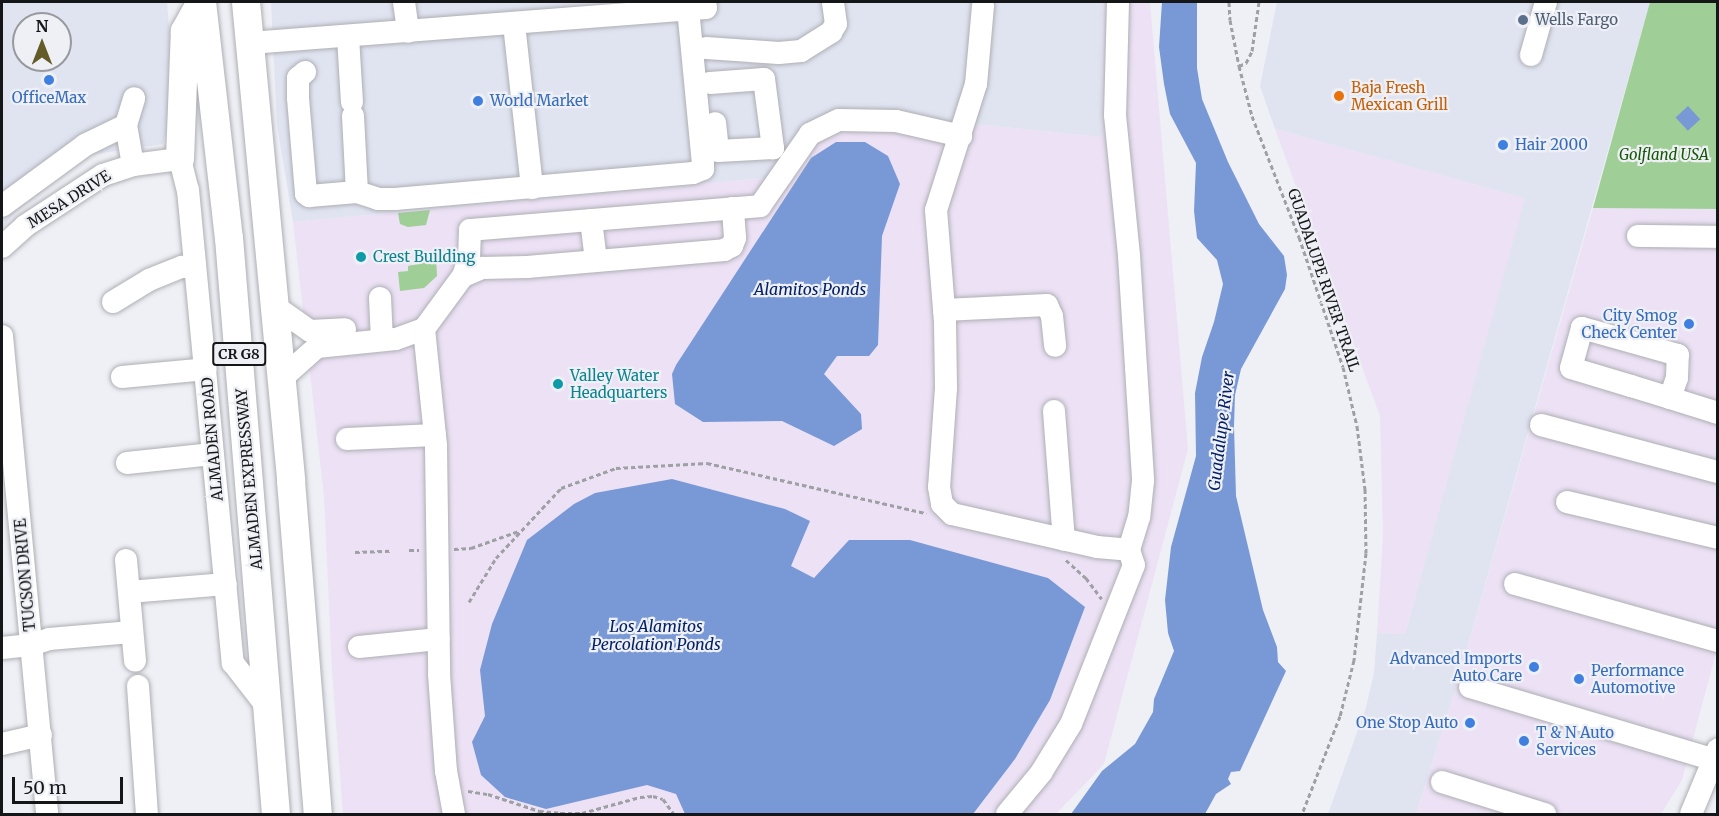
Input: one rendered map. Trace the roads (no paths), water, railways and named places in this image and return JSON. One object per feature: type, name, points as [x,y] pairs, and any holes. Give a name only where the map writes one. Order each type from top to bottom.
[{"type":"main road","points":[[180,159],[185,31],[201,2]]},
{"type":"main road","name":"ALMADEN EXPRESSWAY","points":[[201,2],[230,238],[276,814]]},
{"type":"main road","name":"CR G8","points":[[246,2],[318,814]]},
{"type":"street","points":[[404,2],[408,32]]},
{"type":"street","points":[[706,48],[779,53],[801,51],[831,32],[836,18],[834,2]]},
{"type":"street","points":[[1007,814],[1041,773],[1071,724],[1134,565],[1129,550],[1139,517],[1143,481],[1129,256],[1115,115],[1118,2]]},
{"type":"street","points":[[1532,56],[1546,2]]},
{"type":"street","points":[[976,4],[976,84],[936,210],[944,310],[946,388],[939,487],[942,504],[952,514],[1064,540],[1129,550]]},
{"type":"street","points":[[250,43],[514,24],[592,10],[698,6]]},
{"type":"street","points":[[698,6],[710,83]]},
{"type":"street","points":[[305,72],[299,76],[297,84],[306,194],[314,196],[357,192],[378,199],[395,199],[693,173],[703,169],[698,6]]},
{"type":"street","points":[[514,24],[532,188]]},
{"type":"street","points":[[348,37],[357,192]]},
{"type":"street","points":[[133,165],[126,126],[134,98]]},
{"type":"street","points":[[273,305],[310,331],[382,333],[396,339],[424,329],[471,268],[470,230],[760,206],[810,134],[838,120],[897,121],[961,136]]},
{"type":"street","points":[[2,206],[85,145],[126,126]]},
{"type":"street","name":"MESA DRIVE","points":[[2,247],[25,226],[103,175],[133,165],[180,159]]},
{"type":"street","name":"ALMADEN ROAD","points":[[180,159],[188,190],[233,663],[268,708]]},
{"type":"street","points":[[471,268],[596,261],[724,250],[732,246],[735,238],[733,208]]},
{"type":"street","points":[[591,220],[596,261]]},
{"type":"street","points":[[1638,236],[1718,237]]},
{"type":"street","points":[[112,302],[148,280],[182,267],[195,266]]},
{"type":"street","points":[[380,298],[382,333]]},
{"type":"street","points":[[944,310],[1047,305],[1052,316],[1055,346]]},
{"type":"street","points":[[1670,398],[1677,378],[1678,355],[1582,328],[1571,368],[1718,413]]},
{"type":"street","points":[[424,329],[435,435],[439,639],[446,771],[454,814]]},
{"type":"street","points":[[281,380],[316,347],[382,333]]},
{"type":"street","name":"TUCSON DRIVE","points":[[2,336],[47,814]]},
{"type":"street","points":[[122,377],[206,369]]},
{"type":"street","points":[[1054,411],[1064,540]]},
{"type":"street","points":[[1541,425],[1718,472]]},
{"type":"street","points":[[347,439],[435,435]]},
{"type":"street","points":[[127,463],[213,454]]},
{"type":"street","points":[[1567,502],[1718,538]]},
{"type":"street","points":[[126,560],[135,661]]},
{"type":"street","points":[[129,592],[226,584]]},
{"type":"street","points":[[1515,584],[1718,641]]},
{"type":"street","points":[[2,648],[31,645],[49,639],[132,632]]},
{"type":"street","points":[[359,647],[439,639]]},
{"type":"street","points":[[138,686],[147,814]]},
{"type":"street","points":[[1470,687],[1716,754],[1691,814]]},
{"type":"street","points":[[2,744],[41,735]]},
{"type":"street","points":[[1442,782],[1545,814]]},
{"type":"water","name":"Guadalupe River","points":[[1162,2],[1197,2],[1197,68],[1202,99],[1228,162],[1259,224],[1284,256],[1287,275],[1285,289],[1241,369],[1235,395],[1234,426],[1236,496],[1263,610],[1277,647],[1278,662],[1286,671],[1240,771],[1231,772],[1228,779],[1231,784],[1216,794],[1205,814],[1071,814],[1102,771],[1135,744],[1153,712],[1154,699],[1174,651],[1168,633],[1165,600],[1171,547],[1196,456],[1195,393],[1202,357],[1214,322],[1223,284],[1217,260],[1197,238],[1194,211],[1196,163],[1170,114],[1159,47]]},
{"type":"water","points":[[1688,106],[1700,119],[1688,131],[1676,118]]},
{"type":"water","name":"Alamitos Ponds","points":[[836,142],[865,142],[888,156],[900,184],[882,236],[878,345],[869,356],[837,356],[824,374],[861,414],[862,429],[834,446],[782,421],[703,422],[675,404],[672,374],[676,365],[811,158]]},
{"type":"water","name":"Los Alamitos Percolation Ponds","points":[[672,479],[785,509],[810,521],[791,566],[814,578],[849,540],[910,540],[1048,578],[1085,607],[1050,700],[1015,759],[973,814],[685,814],[676,794],[647,785],[546,809],[505,797],[481,775],[472,742],[485,716],[480,670],[492,624],[527,540],[574,504],[595,493]]},
{"type":"place","name":"Wells Fargo","points":[[1523,20]]},
{"type":"place","name":"OfficeMax","points":[[49,80]]},
{"type":"place","name":"Baja Fresh Mexican Grill","points":[[1339,96]]},
{"type":"place","name":"World Market","points":[[478,101]]},
{"type":"place","name":"Hair 2000","points":[[1503,145]]},
{"type":"place","name":"Crest Building","points":[[361,257]]},
{"type":"place","name":"City Smog Check Center","points":[[1689,324]]},
{"type":"place","name":"Valley Water Headquarters","points":[[558,384]]},
{"type":"place","name":"Advanced Imports Auto Care","points":[[1534,667]]},
{"type":"place","name":"Performance Automotive","points":[[1579,679]]},
{"type":"place","name":"One Stop Auto","points":[[1470,723]]},
{"type":"place","name":"T & N Auto Services","points":[[1524,741]]},
{"type":"park label","name":"Golfland USA","points":[[1664,155]]}]
